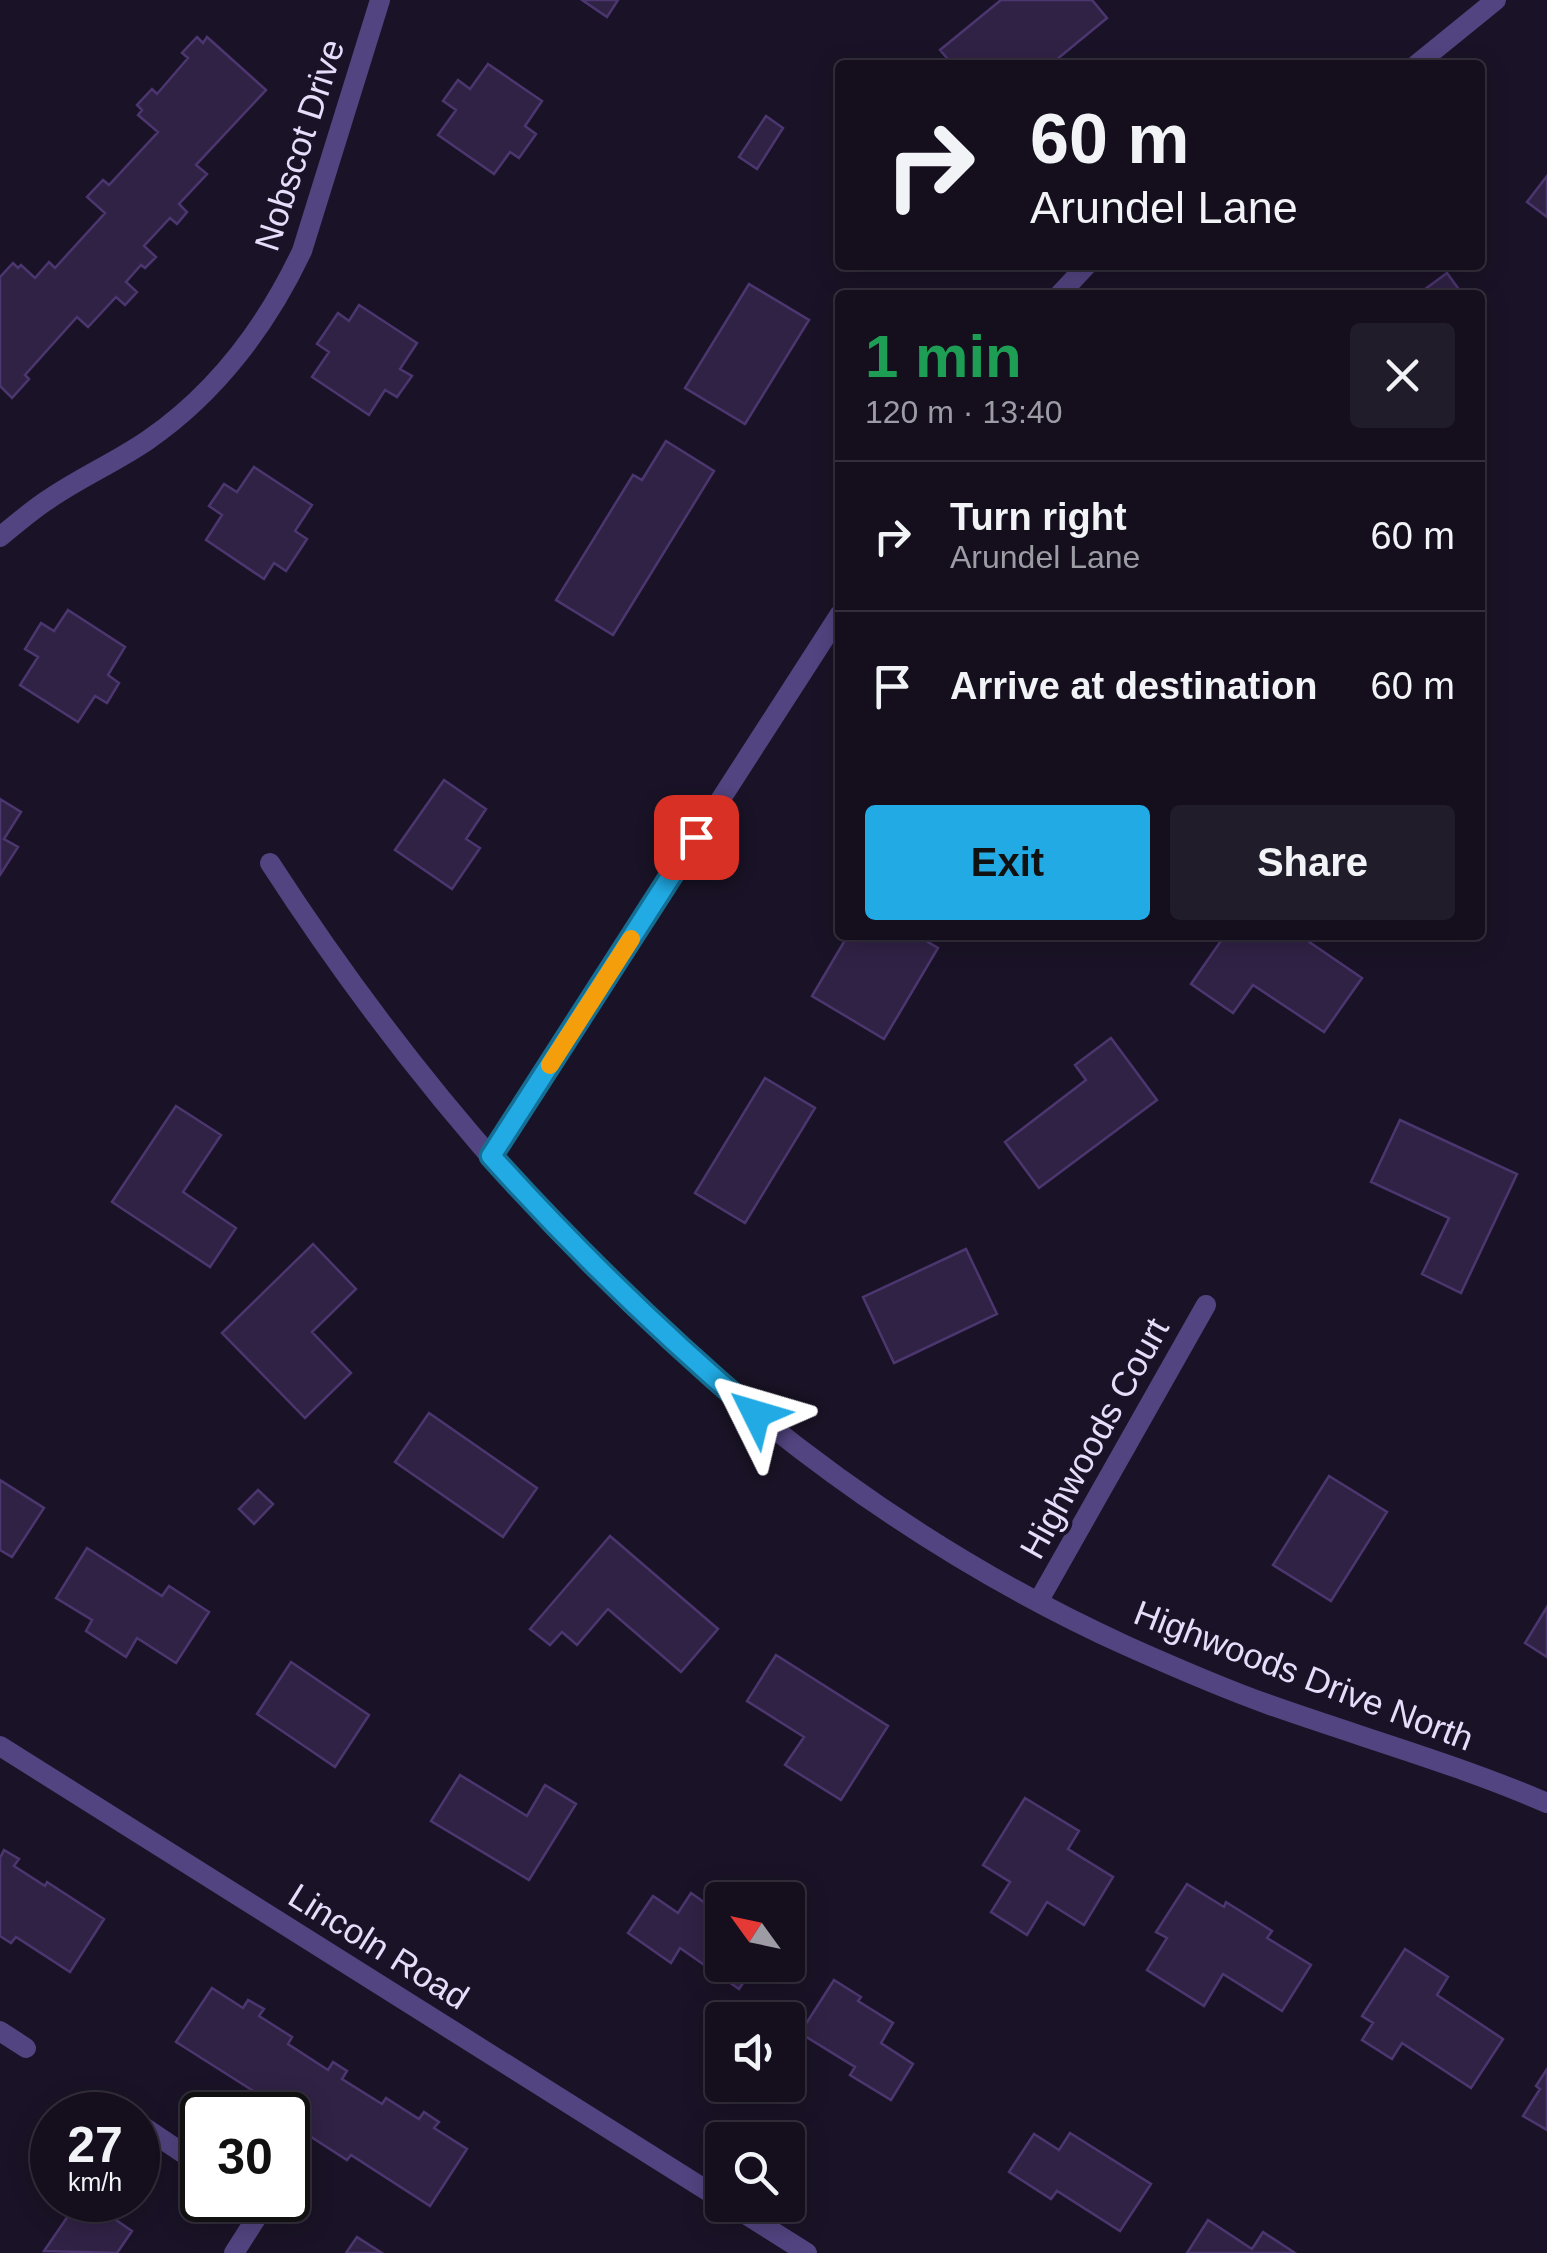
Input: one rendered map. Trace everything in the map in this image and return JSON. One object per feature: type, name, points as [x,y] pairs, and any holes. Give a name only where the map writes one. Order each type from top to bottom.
[{"type":"street","name":"Nobscot Drive","points":[[0,536],[47,499],[114,462],[161,430],[192,406],[243,350],[285,286],[302,251],[380,0]]},
{"type":"street","points":[[1422,60],[1496,0]]},
{"type":"street","points":[[1064,290],[1082,270]]},
{"type":"street","points":[[491,1156],[835,622]]},
{"type":"street","name":"Highwoods Drive North","points":[[270,863],[397,1043],[491,1156],[618,1289],[698,1364],[771,1426],[878,1505],[1038,1602],[1178,1669],[1547,1803]]},
{"type":"street","name":"Highwoods Court","points":[[1038,1602],[1206,1305]]},
{"type":"street","name":"Lincoln Road","points":[[0,1746],[705,2189]]},
{"type":"street","points":[[0,2031],[26,2048]]},
{"type":"street","points":[[234,2253],[254,2222]]},
{"type":"street","points":[[758,2222],[807,2253]]},
{"type":"building","points":[[582,0],[618,0],[607,17]]},
{"type":"building","points":[[1001,0],[1092,0],[1107,18],[1056,60],[949,60],[940,50]]},
{"type":"building","points":[[197,37],[203,43],[207,37],[266,90],[196,165],[207,174],[179,204],[187,212],[177,224],[170,218],[144,246],[156,257],[145,268],[141,265],[126,282],[137,292],[125,305],[116,297],[88,327],[77,317],[25,375],[29,379],[12,398],[0,386],[0,277],[13,263],[35,278],[49,262],[55,268],[105,213],[87,197],[103,180],[109,185],[158,132],[138,115],[142,110],[137,105],[152,89],[157,94],[188,58],[182,53]]},
{"type":"building","points":[[488,64],[542,101],[525,126],[536,134],[519,158],[510,152],[494,174],[438,135],[456,110],[443,101],[458,80],[470,89]]},
{"type":"building","points":[[766,116],[783,128],[757,169],[739,157]]},
{"type":"building","points":[[1547,176],[1547,217],[1527,202]]},
{"type":"building","points":[[1447,273],[1459,290],[1424,290]]},
{"type":"building","points":[[749,284],[809,320],[745,424],[685,388]]},
{"type":"building","points":[[359,305],[417,343],[400,369],[412,376],[397,397],[385,390],[369,415],[312,377],[329,352],[317,344],[338,313],[349,321]]},
{"type":"building","points":[[666,441],[714,471],[613,635],[556,600],[633,475],[642,480]]},
{"type":"building","points":[[254,467],[312,505],[295,531],[307,539],[286,571],[274,563],[264,579],[206,540],[222,515],[209,506],[224,484],[237,492]]},
{"type":"building","points":[[68,610],[125,647],[108,675],[119,683],[107,703],[95,696],[78,722],[20,685],[38,657],[25,649],[41,623],[54,631]]},
{"type":"building","points":[[444,780],[486,809],[466,839],[480,848],[452,889],[395,850]]},
{"type":"building","points":[[0,799],[21,812],[4,839],[18,847],[0,875]]},
{"type":"building","points":[[845,940],[924,940],[938,948],[884,1039],[812,996]]},
{"type":"building","points":[[1222,940],[1306,940],[1362,978],[1324,1032],[1253,985],[1233,1013],[1191,984]]},
{"type":"building","points":[[1111,1038],[1157,1100],[1039,1188],[1005,1142],[1086,1080],[1075,1065]]},
{"type":"building","points":[[765,1078],[815,1108],[745,1223],[695,1193]]},
{"type":"building","points":[[176,1106],[221,1135],[183,1192],[236,1228],[210,1267],[112,1202]]},
{"type":"building","points":[[1400,1120],[1517,1174],[1461,1293],[1422,1274],[1449,1218],[1371,1182]]},
{"type":"building","points":[[313,1244],[356,1289],[312,1332],[351,1373],[305,1418],[222,1333]]},
{"type":"building","points":[[966,1249],[997,1314],[894,1363],[863,1297]]},
{"type":"building","points":[[429,1413],[537,1488],[503,1537],[395,1462]]},
{"type":"building","points":[[1329,1476],[1387,1512],[1331,1601],[1273,1565]]},
{"type":"building","points":[[0,1480],[44,1508],[12,1557],[0,1550]]},
{"type":"building","points":[[258,1490],[273,1504],[254,1524],[239,1509]]},
{"type":"building","points":[[610,1536],[718,1629],[681,1672],[608,1609],[577,1645],[562,1632],[550,1645],[530,1629]]},
{"type":"building","points":[[87,1548],[162,1596],[169,1586],[209,1612],[176,1663],[137,1638],[126,1657],[86,1631],[92,1620],[56,1598]]},
{"type":"building","points":[[1547,1607],[1547,1657],[1525,1643]]},
{"type":"building","points":[[776,1655],[888,1726],[841,1800],[785,1765],[804,1737],[747,1701]]},
{"type":"building","points":[[291,1662],[369,1715],[335,1767],[257,1714]]},
{"type":"building","points":[[460,1775],[527,1816],[545,1785],[576,1804],[529,1880],[431,1821]]},
{"type":"building","points":[[1025,1798],[1079,1831],[1068,1849],[1113,1877],[1084,1925],[1047,1902],[1027,1935],[991,1912],[1010,1882],[983,1865]]},
{"type":"building","points":[[4,1850],[19,1859],[14,1866],[104,1919],[70,1972],[16,1937],[11,1943],[0,1936],[0,1858]]},
{"type":"building","points":[[1187,1884],[1224,1907],[1226,1902],[1272,1931],[1267,1938],[1311,1965],[1282,2011],[1223,1974],[1204,2006],[1147,1970],[1167,1938],[1156,1932]]},
{"type":"building","points":[[691,1893],[705,1903],[705,1965],[680,1948],[671,1963],[628,1933],[653,1896],[678,1913]]},
{"type":"building","points":[[1405,1949],[1448,1977],[1437,1995],[1503,2039],[1471,2088],[1402,2043],[1392,2059],[1362,2040],[1373,2023],[1362,2016]]},
{"type":"building","points":[[834,1980],[893,2023],[881,2043],[913,2064],[891,2100],[850,2075],[855,2067],[805,2036],[805,2025]]},
{"type":"building","points":[[212,1988],[243,2008],[248,2000],[264,2009],[259,2016],[292,2037],[288,2044],[328,2070],[333,2062],[347,2071],[342,2079],[382,2104],[386,2098],[419,2119],[424,2112],[439,2122],[434,2128],[467,2149],[430,2206],[351,2155],[347,2160],[310,2136],[310,2092],[255,2092],[176,2042]]},
{"type":"building","points":[[1547,2069],[1547,2130],[1523,2116]]},
{"type":"building","points":[[1070,2133],[1151,2184],[1120,2231],[1057,2191],[1051,2199],[1009,2172],[1034,2134],[1059,2150]]},
{"type":"building","points":[[1208,2220],[1252,2249],[1263,2232],[1295,2253],[1187,2253]]},
{"type":"building","points":[[64,2222],[119,2222],[132,2231],[117,2253],[44,2251]]},
{"type":"building","points":[[357,2237],[382,2253],[346,2253]]},
{"type":"slow traffic","points":[[550,1065],[631,939]]},
{"type":"route","points":[[696,837],[491,1156],[592,1264],[756,1414]]}]
